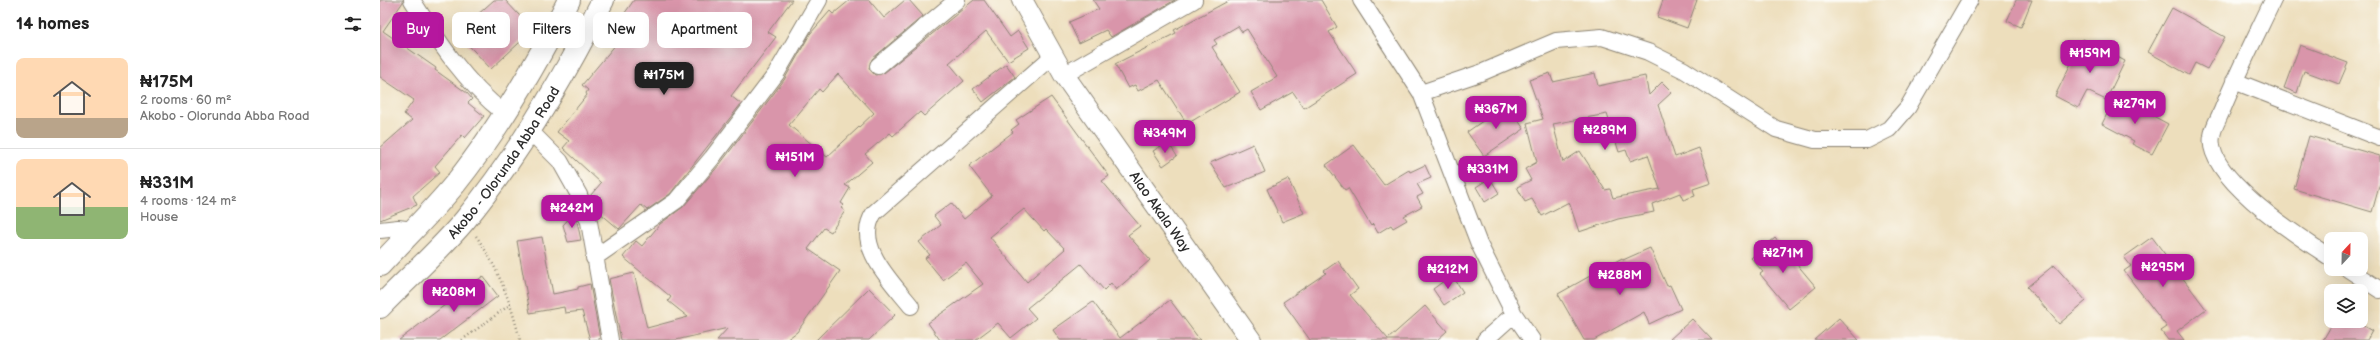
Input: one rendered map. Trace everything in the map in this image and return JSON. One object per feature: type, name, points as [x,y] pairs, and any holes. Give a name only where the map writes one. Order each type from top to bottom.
[{"type":"main road","name":"Akobo - Olorunda Abba Road","points":[[380,265],[455,184],[504,113],[547,44],[569,0]]},
{"type":"main road","name":"Akobo - Olorunda Abba Road","points":[[380,307],[464,220],[530,131],[579,49],[603,0]]},
{"type":"street","points":[[412,0],[443,48],[486,99],[504,113]]},
{"type":"street","points":[[594,258],[676,201],[712,158],[776,74],[819,0]]},
{"type":"street","points":[[878,66],[957,0]]},
{"type":"street","name":"Alao Akala Way","points":[[1022,0],[1064,75],[1251,340]]},
{"type":"street","points":[[1064,75],[1194,0]]},
{"type":"street","points":[[1361,0],[1421,93],[1479,244],[1514,314],[1532,340]]},
{"type":"street","points":[[1421,93],[1483,72],[1556,41],[1602,37],[1648,52],[1684,70],[1776,129],[1815,140],[1867,140],[1889,129],[1908,107],[1970,0]]},
{"type":"street","points":[[2273,0],[2234,81],[2211,136],[2213,148],[2218,161],[2240,191],[2290,232],[2324,254]]},
{"type":"street","points":[[911,306],[876,261],[869,241],[869,220],[874,213],[1053,56]]},
{"type":"street","points":[[2234,81],[2380,138]]},
{"type":"street","points":[[530,131],[560,161],[579,195],[589,222],[594,258],[610,340]]},
{"type":"street","points":[[380,230],[398,228],[412,230]]},
{"type":"street","points":[[2359,276],[2380,290]]},
{"type":"street","points":[[1485,340],[1514,314]]},
{"type":"path","points":[[464,220],[486,250],[511,304],[520,340]]},
{"type":"path","points":[[462,340],[511,304]]},
{"type":"building","points":[[380,0],[403,0],[396,12],[392,12],[392,18],[383,31],[392,37],[392,48],[407,48],[436,68],[435,70],[467,93],[472,99],[468,103],[484,116],[465,138],[462,135],[435,166],[440,172],[413,196],[417,205],[380,220],[380,148],[412,120],[404,114],[414,100],[380,77]]},
{"type":"building","points":[[494,0],[505,0],[518,14],[518,44],[491,69],[471,48],[510,48],[510,12],[481,12]]},
{"type":"building","points":[[634,0],[792,0],[768,32],[776,37],[731,96],[741,104],[670,194],[647,210],[641,205],[619,229],[593,207],[590,196],[601,183],[563,148],[569,141],[557,132],[587,95],[586,93],[588,90],[582,85],[613,48],[649,48],[649,12],[626,12]]},
{"type":"building","points":[[850,0],[869,0],[884,18],[905,0],[909,0],[923,16],[872,59],[869,68],[875,75],[884,73],[974,0],[984,0],[1010,37],[1018,31],[1029,48],[1008,61],[986,31],[949,63],[964,81],[924,116],[920,112],[893,136],[890,133],[865,154],[872,162],[845,185],[850,188],[841,203],[844,205],[841,208],[845,211],[831,232],[824,228],[808,249],[840,271],[797,332],[786,340],[717,340],[728,328],[676,340],[621,340],[609,279],[634,273],[647,328],[688,317],[668,301],[671,297],[623,257],[636,241],[642,246],[660,224],[683,207],[720,164],[784,80],[810,34],[830,11],[833,14]],"holes":[[[838,74],[874,113],[827,157],[789,125],[819,89],[822,92]]]},
{"type":"building","points":[[1093,0],[1175,0],[1111,37],[1106,30],[1079,43],[1069,22],[1099,9]]},
{"type":"building","points":[[1230,0],[1321,0],[1337,27],[1329,32],[1357,74],[1304,108],[1293,92],[1261,110],[1251,92],[1277,77],[1247,29],[1242,32],[1238,26],[1214,40],[1217,44],[1212,47],[1240,92],[1187,124],[1159,80],[1138,91],[1135,85],[1128,88],[1115,64],[1176,33],[1174,30]]},
{"type":"building","points":[[1663,0],[1697,0],[1687,28],[1657,17]]},
{"type":"building","points":[[2016,0],[2032,0],[2021,27],[2007,21]]},
{"type":"building","points":[[2172,8],[2225,37],[2207,69],[2195,63],[2189,75],[2148,52]]},
{"type":"building","points":[[2083,39],[2125,61],[2106,100],[2087,91],[2078,108],[2055,96]]},
{"type":"building","points":[[2300,45],[2348,63],[2339,84],[2304,71],[2297,93],[2284,88]]},
{"type":"building","points":[[1006,64],[1015,77],[983,102],[973,89]]},
{"type":"building","points":[[1550,73],[1553,82],[1595,73],[1598,86],[1645,76],[1649,95],[1662,82],[1672,92],[1658,105],[1675,157],[1699,148],[1711,183],[1693,189],[1695,196],[1683,200],[1680,193],[1652,204],[1654,212],[1618,219],[1579,232],[1569,202],[1542,216],[1532,199],[1525,202],[1517,187],[1531,180],[1525,169],[1537,162],[1527,123],[1543,119],[1529,80]],"holes":[[[1607,114],[1619,152],[1626,150],[1630,161],[1648,155],[1660,189],[1613,198],[1610,189],[1605,190],[1580,151],[1563,162],[1553,124]]]},
{"type":"building","points":[[2116,96],[2168,124],[2152,154],[2132,144],[2134,141],[2102,124]]},
{"type":"building","points":[[1051,97],[1109,176],[1102,181],[1140,226],[1128,235],[1150,260],[1116,290],[1111,283],[1104,290],[1081,264],[1027,308],[1036,318],[1011,338],[998,323],[975,340],[940,340],[928,323],[983,284],[966,263],[943,280],[925,258],[930,255],[919,242],[941,225],[934,216],[951,203],[964,219],[992,196],[969,166],[1013,132],[1011,130],[1019,124],[1016,120]],"holes":[[[1024,209],[1044,231],[1046,229],[1065,249],[1027,282],[990,237]]]},
{"type":"building","points":[[1507,104],[1524,129],[1484,156],[1467,132]]},
{"type":"building","points":[[2309,136],[2380,156],[2380,183],[2372,212],[2294,189]]},
{"type":"building","points":[[1164,144],[1169,144],[1177,156],[1163,166],[1153,151]]},
{"type":"building","points":[[1253,144],[1265,172],[1226,188],[1210,163]]},
{"type":"building","points":[[1354,145],[1384,185],[1409,170],[1410,172],[1425,165],[1431,178],[1417,184],[1423,194],[1417,197],[1422,206],[1404,216],[1407,220],[1393,228],[1391,225],[1378,233],[1373,224],[1371,226],[1348,188],[1345,190],[1326,165]]},
{"type":"building","points":[[1490,178],[1499,193],[1485,202],[1476,187]]},
{"type":"building","points":[[1288,179],[1304,213],[1282,222],[1267,189]]},
{"type":"building","points":[[575,212],[581,240],[568,242],[563,225]]},
{"type":"building","points":[[542,237],[553,294],[578,289],[578,287],[590,284],[600,339],[590,340],[582,311],[565,313],[564,307],[530,313],[517,241]]},
{"type":"building","points":[[2152,237],[2206,309],[2177,331],[2184,340],[2168,340],[2161,331],[2167,327],[2124,271],[2131,266],[2124,257]]},
{"type":"building","points":[[1775,238],[1816,287],[1789,309],[1760,274],[1763,272],[1751,258]]},
{"type":"building","points":[[1650,248],[1667,286],[1670,285],[1681,309],[1649,324],[1644,312],[1594,340],[1584,340],[1558,294],[1622,258],[1623,260]]},
{"type":"building","points":[[1338,261],[1358,289],[1350,295],[1388,339],[1425,306],[1447,331],[1437,340],[1310,340],[1283,302],[1326,273],[1324,271]]},
{"type":"building","points":[[2054,265],[2086,301],[2059,324],[2027,287]]},
{"type":"building","points":[[1452,275],[1463,292],[1444,305],[1433,289]]},
{"type":"building","points":[[483,276],[498,296],[440,340],[399,340]]},
{"type":"building","points":[[869,288],[895,315],[869,340],[816,340]]},
{"type":"building","points":[[1170,300],[1200,340],[1060,340],[1053,330],[1093,302],[1120,338]]},
{"type":"building","points":[[1839,318],[1859,340],[1814,340]]},
{"type":"building","points":[[1692,319],[1712,340],[1669,340]]},
{"type":"building","points":[[2330,328],[2367,328],[2372,331],[2367,340],[2323,340]]}]
